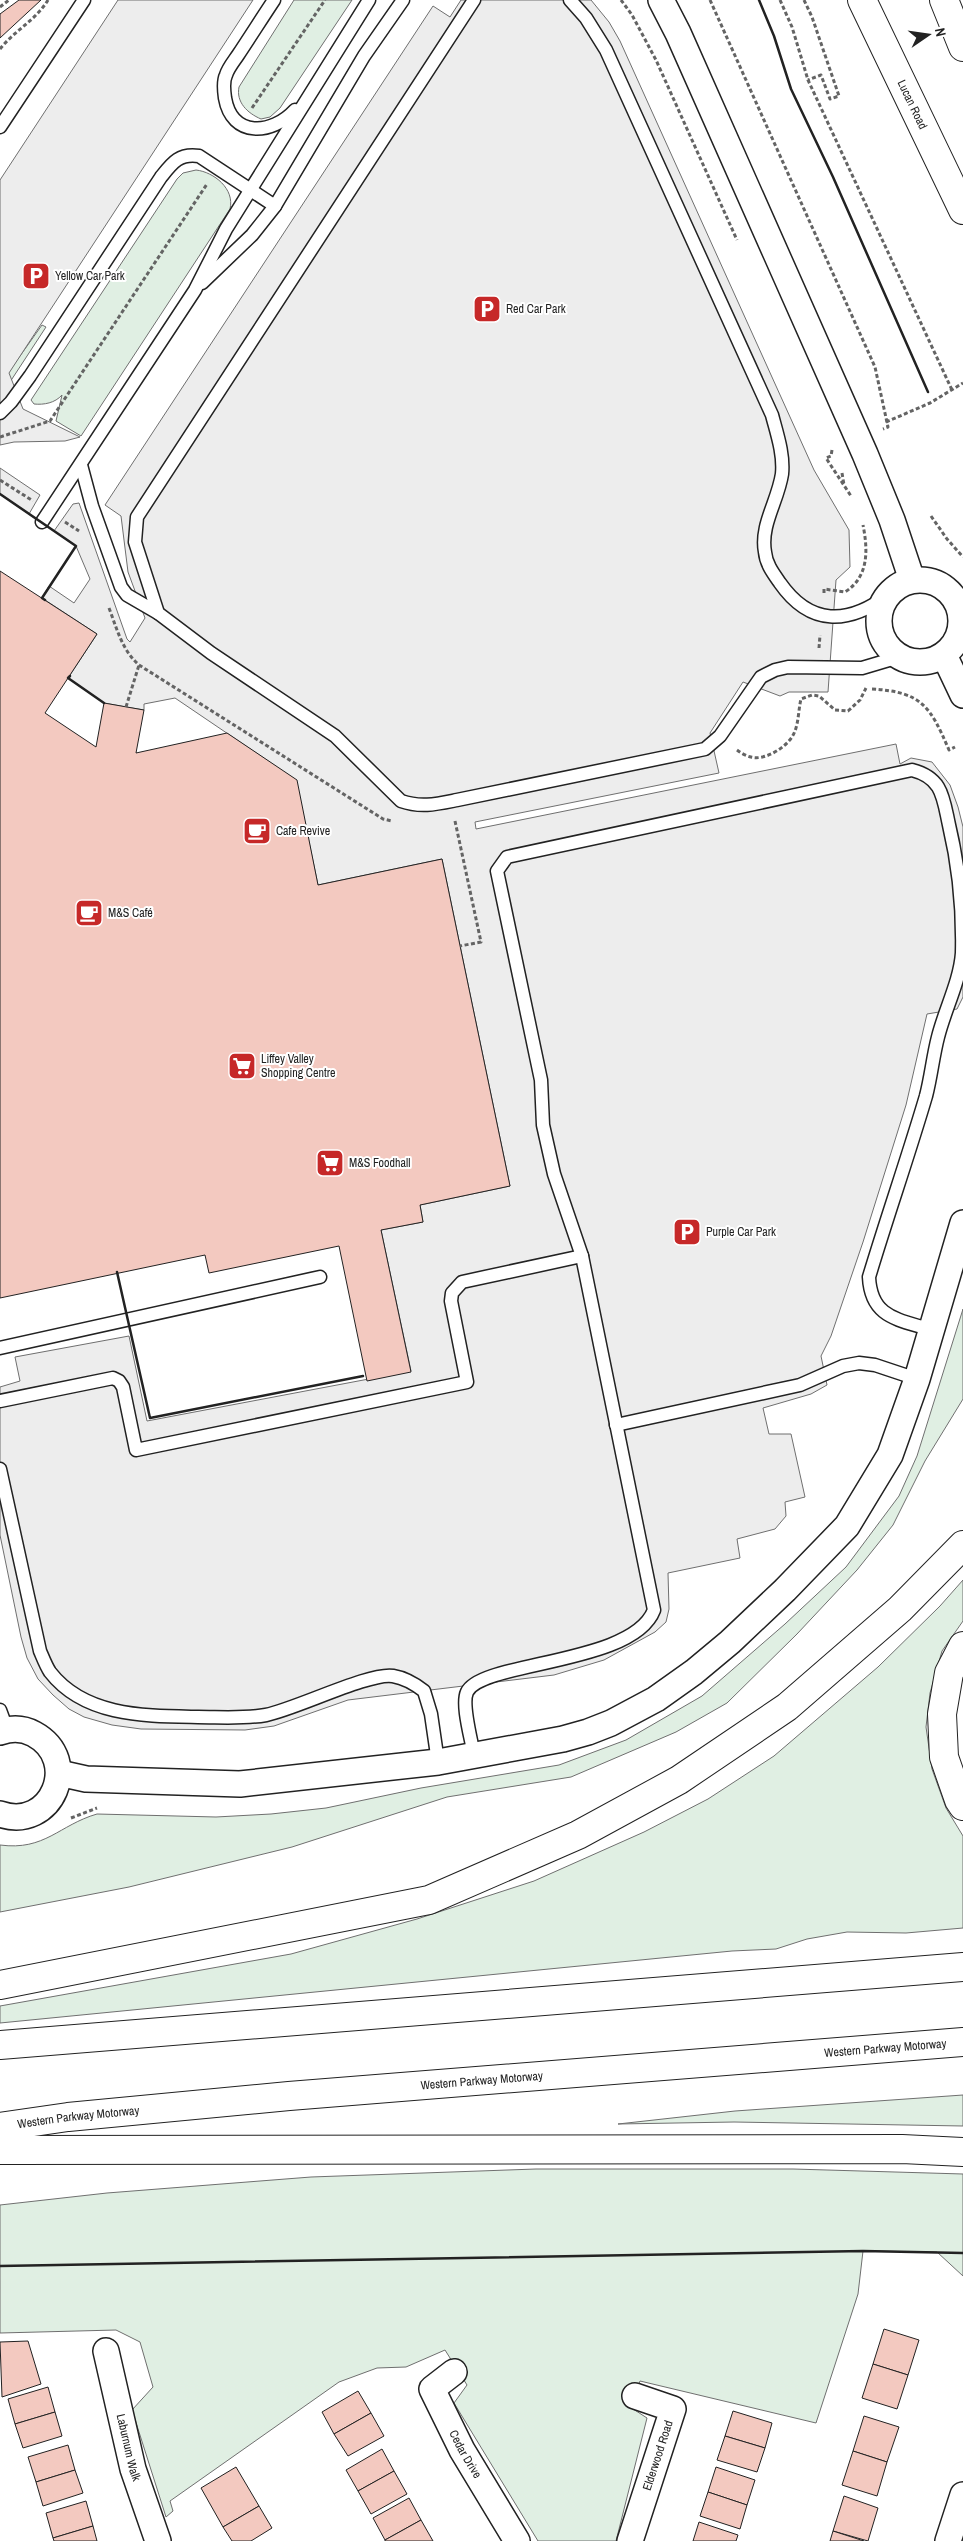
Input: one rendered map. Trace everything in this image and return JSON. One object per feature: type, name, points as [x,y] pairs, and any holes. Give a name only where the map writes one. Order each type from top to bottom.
[{"type":"highway","name":"Lucan Road","points":[[862,0],[963,210]]},
{"type":"highway","points":[[944,0],[963,47]]},
{"type":"highway","points":[[953,0],[963,16]]},
{"type":"highway","points":[[900,1609],[963,1530]]},
{"type":"highway","points":[[0,1985],[429,1900],[578,1835],[678,1780],[787,1707],[900,1609],[963,1545]]},
{"type":"highway","points":[[963,1646],[949,1673],[942,1714],[944,1756],[959,1800],[963,1806]]},
{"type":"highway","points":[[0,2045],[963,1967]]},
{"type":"highway","name":"Western Parkway Motorway","points":[[0,2127],[68,2117],[289,2096],[963,2042]]},
{"type":"highway","points":[[0,2150],[902,2149],[963,2152]]},
{"type":"street","points":[[661,0],[678,33],[865,454],[892,520],[912,580]]},
{"type":"street","points":[[912,580],[926,580],[939,584],[950,593],[958,605],[961,618],[959,632],[953,644],[944,655],[922,662],[899,657],[883,640],[878,617],[888,595],[903,583],[912,580]]},
{"type":"street","points":[[944,655],[963,695]]},
{"type":"street","points":[[59,1774],[86,1779],[240,1784],[438,1762],[564,1739],[612,1724],[656,1699],[694,1672],[730,1642],[785,1590],[846,1526],[890,1456],[917,1379],[963,1223]]},
{"type":"street","points":[[0,1814],[8,1817],[23,1816],[37,1811],[49,1801],[56,1788],[59,1774],[57,1760],[51,1748],[41,1738],[29,1731],[2,1724]]},
{"type":"street","name":"Laburnum Walk","points":[[106,2351],[133,2468],[158,2541]]},
{"type":"street","name":"Cedar Drive","points":[[454,2372],[432,2389],[462,2450],[516,2541]]},
{"type":"street","name":"Elderwood Road","points":[[630,2541],[672,2409],[635,2396]]},
{"type":"street","points":[[948,2541],[963,2494]]},
{"type":"lane","points":[[0,128],[84,0]]},
{"type":"lane","points":[[274,0],[226,75],[224,92],[227,108],[235,120],[253,129],[273,126],[291,115],[302,103]]},
{"type":"lane","points":[[45,517],[81,465],[194,290],[226,229],[302,103],[369,0]]},
{"type":"lane","points":[[194,290],[252,235],[275,206],[364,56],[403,0]]},
{"type":"lane","points":[[158,613],[135,542],[137,517],[474,0]]},
{"type":"lane","points":[[570,0],[586,18],[606,50],[772,414],[782,453],[782,474],[765,530],[764,551],[768,565],[785,590],[796,602],[822,616],[840,617],[868,609],[888,595]]},
{"type":"lane","points":[[0,413],[11,402],[30,376],[170,165],[179,157],[199,156],[275,206]]},
{"type":"lane","points":[[81,465],[92,506],[121,587],[127,595],[158,613],[211,653],[334,736],[402,801],[414,806],[427,806],[705,748],[720,736],[761,677],[775,670],[788,667],[862,668],[899,657]]},
{"type":"lane","points":[[474,1756],[465,1704],[466,1693],[471,1686],[491,1676],[582,1654],[611,1644],[650,1621],[654,1610],[582,1256],[554,1174],[543,1125],[541,1080],[497,871],[500,864],[507,857],[912,770],[927,774],[936,782],[946,809],[956,859],[961,899],[962,955],[960,970],[938,1038],[926,1094],[869,1277],[870,1295],[880,1310],[894,1318],[931,1330]]},
{"type":"lane","points":[[0,1401],[113,1378],[119,1381],[122,1387],[136,1450],[468,1382],[451,1301],[456,1287],[462,1282],[582,1256]]},
{"type":"lane","points":[[0,1348],[320,1278]]},
{"type":"lane","points":[[616,1425],[800,1386],[842,1366],[858,1363],[875,1365],[917,1379]]},
{"type":"lane","points":[[0,1469],[40,1651],[50,1672],[72,1692],[96,1706],[138,1715],[247,1717],[286,1709],[364,1681],[392,1676],[407,1680],[424,1691],[431,1714],[438,1762]]},
{"type":"path","points":[[0,7],[9,0]]},
{"type":"path","points":[[0,49],[17,30],[40,11],[48,0]]},
{"type":"path","points":[[241,124],[325,0]]},
{"type":"path","points":[[621,0],[632,15],[656,60],[742,248]]},
{"type":"path","points":[[710,0],[875,367],[888,427],[881,429]]},
{"type":"path","points":[[780,0],[792,27],[808,80],[952,390]]},
{"type":"path","points":[[804,0],[816,26],[839,96],[830,99],[821,75],[808,80]]},
{"type":"path","points":[[0,437],[50,421],[218,167]]},
{"type":"path","points":[[886,422],[930,404],[963,384]]},
{"type":"path","points":[[829,442],[832,450],[831,456],[826,458],[855,504]]},
{"type":"path","points":[[0,480],[45,517],[82,533]]},
{"type":"path","points":[[932,516],[946,539],[963,557]]},
{"type":"path","points":[[823,596],[824,589],[845,592],[851,588],[864,571],[866,540],[860,518]]},
{"type":"path","points":[[107,603],[123,646],[129,656],[139,666],[383,819],[400,823]]},
{"type":"path","points":[[126,707],[139,666]]},
{"type":"path","points":[[737,750],[750,757],[758,758],[780,748],[792,738],[797,724],[801,699],[805,696],[818,696],[835,710],[848,711],[860,700],[866,688]]},
{"type":"path","points":[[445,822],[454,821]]},
{"type":"green space","points":[[294,0],[352,0],[280,108],[270,117],[261,119],[251,114],[241,102],[239,87]]},
{"type":"green space","points":[[196,170],[210,174],[222,183],[229,195],[230,209],[81,436],[56,421],[62,395],[53,402],[45,404],[34,404],[31,400],[177,179],[183,173]]},
{"type":"green space","points":[[42,325],[46,327],[10,382],[5,377]]},
{"type":"green space","points":[[963,1309],[963,1399],[925,1461],[893,1525],[857,1570],[797,1634],[727,1703],[676,1732],[571,1777],[447,1797],[292,1847],[129,1887],[0,1912],[0,1845],[16,1846],[40,1841],[72,1824],[97,1814],[216,1817],[271,1814],[326,1808],[421,1788],[559,1765],[626,1740],[702,1696],[785,1624],[846,1567],[899,1496],[917,1456]]},
{"type":"green space","points":[[963,1580],[963,1621],[942,1651],[930,1693],[926,1727],[932,1769],[946,1808],[963,1836],[963,1928],[906,1933],[847,1932],[807,1939],[776,1949],[732,1951],[0,2023],[0,2006],[291,1954],[417,1919],[534,1881],[644,1832],[708,1799],[774,1756],[878,1667],[940,1606]]},
{"type":"green space","points":[[963,2095],[963,2126],[734,2122],[618,2124],[735,2111]]},
{"type":"green space","points":[[536,2169],[793,2169],[963,2174],[963,2276],[937,2252],[863,2251],[858,2294],[816,2423],[640,2381],[630,2407],[647,2418],[616,2541],[538,2541],[454,2403],[467,2385],[445,2350],[406,2367],[377,2368],[339,2382],[170,2501],[173,2511],[166,2517],[132,2410],[153,2387],[140,2342],[116,2330],[0,2333],[0,2205],[107,2193],[311,2177]]},
{"type":"shaded area","name":"Yellow Car Park","points":[[118,0],[253,0],[9,373],[23,409],[80,437],[65,441],[14,442],[0,445],[0,180]]},
{"type":"shaded area","points":[[461,0],[591,0],[609,22],[620,41],[814,470],[849,530],[850,567],[836,580],[828,692],[789,692],[780,696],[743,682],[710,733],[719,773],[475,822],[476,829],[896,744],[900,764],[911,758],[932,762],[950,785],[958,807],[963,827],[963,997],[957,1009],[927,1014],[906,1105],[863,1242],[831,1336],[821,1356],[827,1385],[811,1394],[763,1408],[769,1434],[791,1434],[805,1497],[785,1502],[786,1516],[775,1529],[737,1539],[740,1558],[668,1573],[669,1609],[666,1622],[655,1632],[604,1660],[554,1675],[348,1700],[274,1726],[245,1730],[141,1729],[112,1725],[84,1717],[69,1709],[53,1695],[38,1679],[27,1658],[21,1637],[0,1535],[0,1387],[20,1381],[15,1357],[129,1336],[147,1421],[411,1371],[381,1230],[423,1222],[420,1205],[510,1186],[442,859],[318,885],[296,780],[175,698],[144,704],[144,710],[104,703],[68,678],[97,634],[42,598],[49,586],[74,603],[90,579],[76,546],[54,531],[73,504],[79,503],[127,639],[130,642],[145,618],[128,572],[121,516],[105,505],[433,6],[450,17]]},
{"type":"shaded area","points":[[0,468],[40,495],[29,514],[0,494]]},
{"type":"building","points":[[19,0],[41,0],[0,38],[0,14]]},
{"type":"building","name":"Liffey Valley Shopping Centre","points":[[0,571],[97,634],[45,713],[96,747],[104,703],[144,710],[136,753],[227,733],[297,780],[318,885],[442,859],[510,1186],[420,1205],[423,1222],[381,1230],[411,1372],[367,1381],[339,1246],[209,1273],[205,1255],[0,1298]]},
{"type":"building","points":[[884,2329],[919,2340],[908,2375],[873,2364]]},
{"type":"building","points":[[28,2341],[41,2384],[2,2397],[0,2342]]},
{"type":"building","points":[[873,2364],[908,2375],[897,2409],[862,2398]]},
{"type":"building","points":[[48,2387],[55,2412],[15,2424],[8,2399]]},
{"type":"building","points":[[358,2391],[371,2413],[334,2434],[322,2412]]},
{"type":"building","points":[[733,2411],[772,2423],[765,2448],[725,2436]]},
{"type":"building","points":[[55,2412],[62,2436],[23,2448],[15,2424]]},
{"type":"building","points":[[371,2413],[384,2436],[348,2456],[334,2434]]},
{"type":"building","points":[[864,2416],[899,2427],[887,2462],[853,2451]]},
{"type":"building","points":[[725,2436],[765,2448],[757,2472],[717,2460]]},
{"type":"building","points":[[68,2445],[75,2470],[36,2482],[28,2457]]},
{"type":"building","points":[[382,2449],[394,2471],[358,2491],[346,2470]]},
{"type":"building","points":[[853,2451],[887,2462],[877,2496],[842,2485]]},
{"type":"building","points":[[236,2467],[259,2506],[223,2527],[201,2488]]},
{"type":"building","points":[[716,2467],[755,2480],[747,2505],[708,2492]]},
{"type":"building","points":[[75,2470],[83,2493],[43,2506],[36,2482]]},
{"type":"building","points":[[394,2471],[407,2494],[371,2514],[358,2491]]},
{"type":"building","points":[[708,2492],[747,2505],[740,2529],[700,2516]]},
{"type":"building","points":[[844,2496],[878,2508],[868,2541],[833,2531]]},
{"type":"building","points":[[409,2498],[421,2520],[385,2540],[373,2518]]},
{"type":"building","points":[[86,2501],[93,2526],[53,2538],[46,2513]]},
{"type":"building","points":[[259,2506],[272,2528],[251,2541],[232,2541],[223,2527]]},
{"type":"building","points":[[421,2520],[433,2541],[385,2541],[385,2540]]},
{"type":"building","points":[[699,2522],[738,2535],[736,2541],[693,2541]]},
{"type":"building","points":[[93,2526],[97,2541],[54,2541],[53,2538]]},
{"type":"building","points":[[833,2531],[864,2541],[830,2541]]},
{"type":"wall","points":[[759,0],[774,36],[791,89],[833,177],[928,392]]},
{"type":"wall","points":[[0,494],[76,546],[42,598],[45,600]]},
{"type":"wall","points":[[70,676],[68,678],[104,703]]},
{"type":"wall","points":[[117,1272],[150,1418],[363,1376]]},
{"type":"wall","points":[[0,2266],[863,2251],[963,2253]]},
{"type":"place","name":"Yellow Car Park","points":[[36,276]]},
{"type":"place","name":"Red Car Park","points":[[487,309]]},
{"type":"place","name":"Cafe Revive","points":[[257,831]]},
{"type":"place","name":"M&S Café","points":[[89,913]]},
{"type":"place","name":"Liffey Valley Shopping Centre","points":[[242,1066]]},
{"type":"place","name":"M&S Foodhall","points":[[330,1163]]},
{"type":"place","name":"Purple Car Park","points":[[687,1232]]}]
